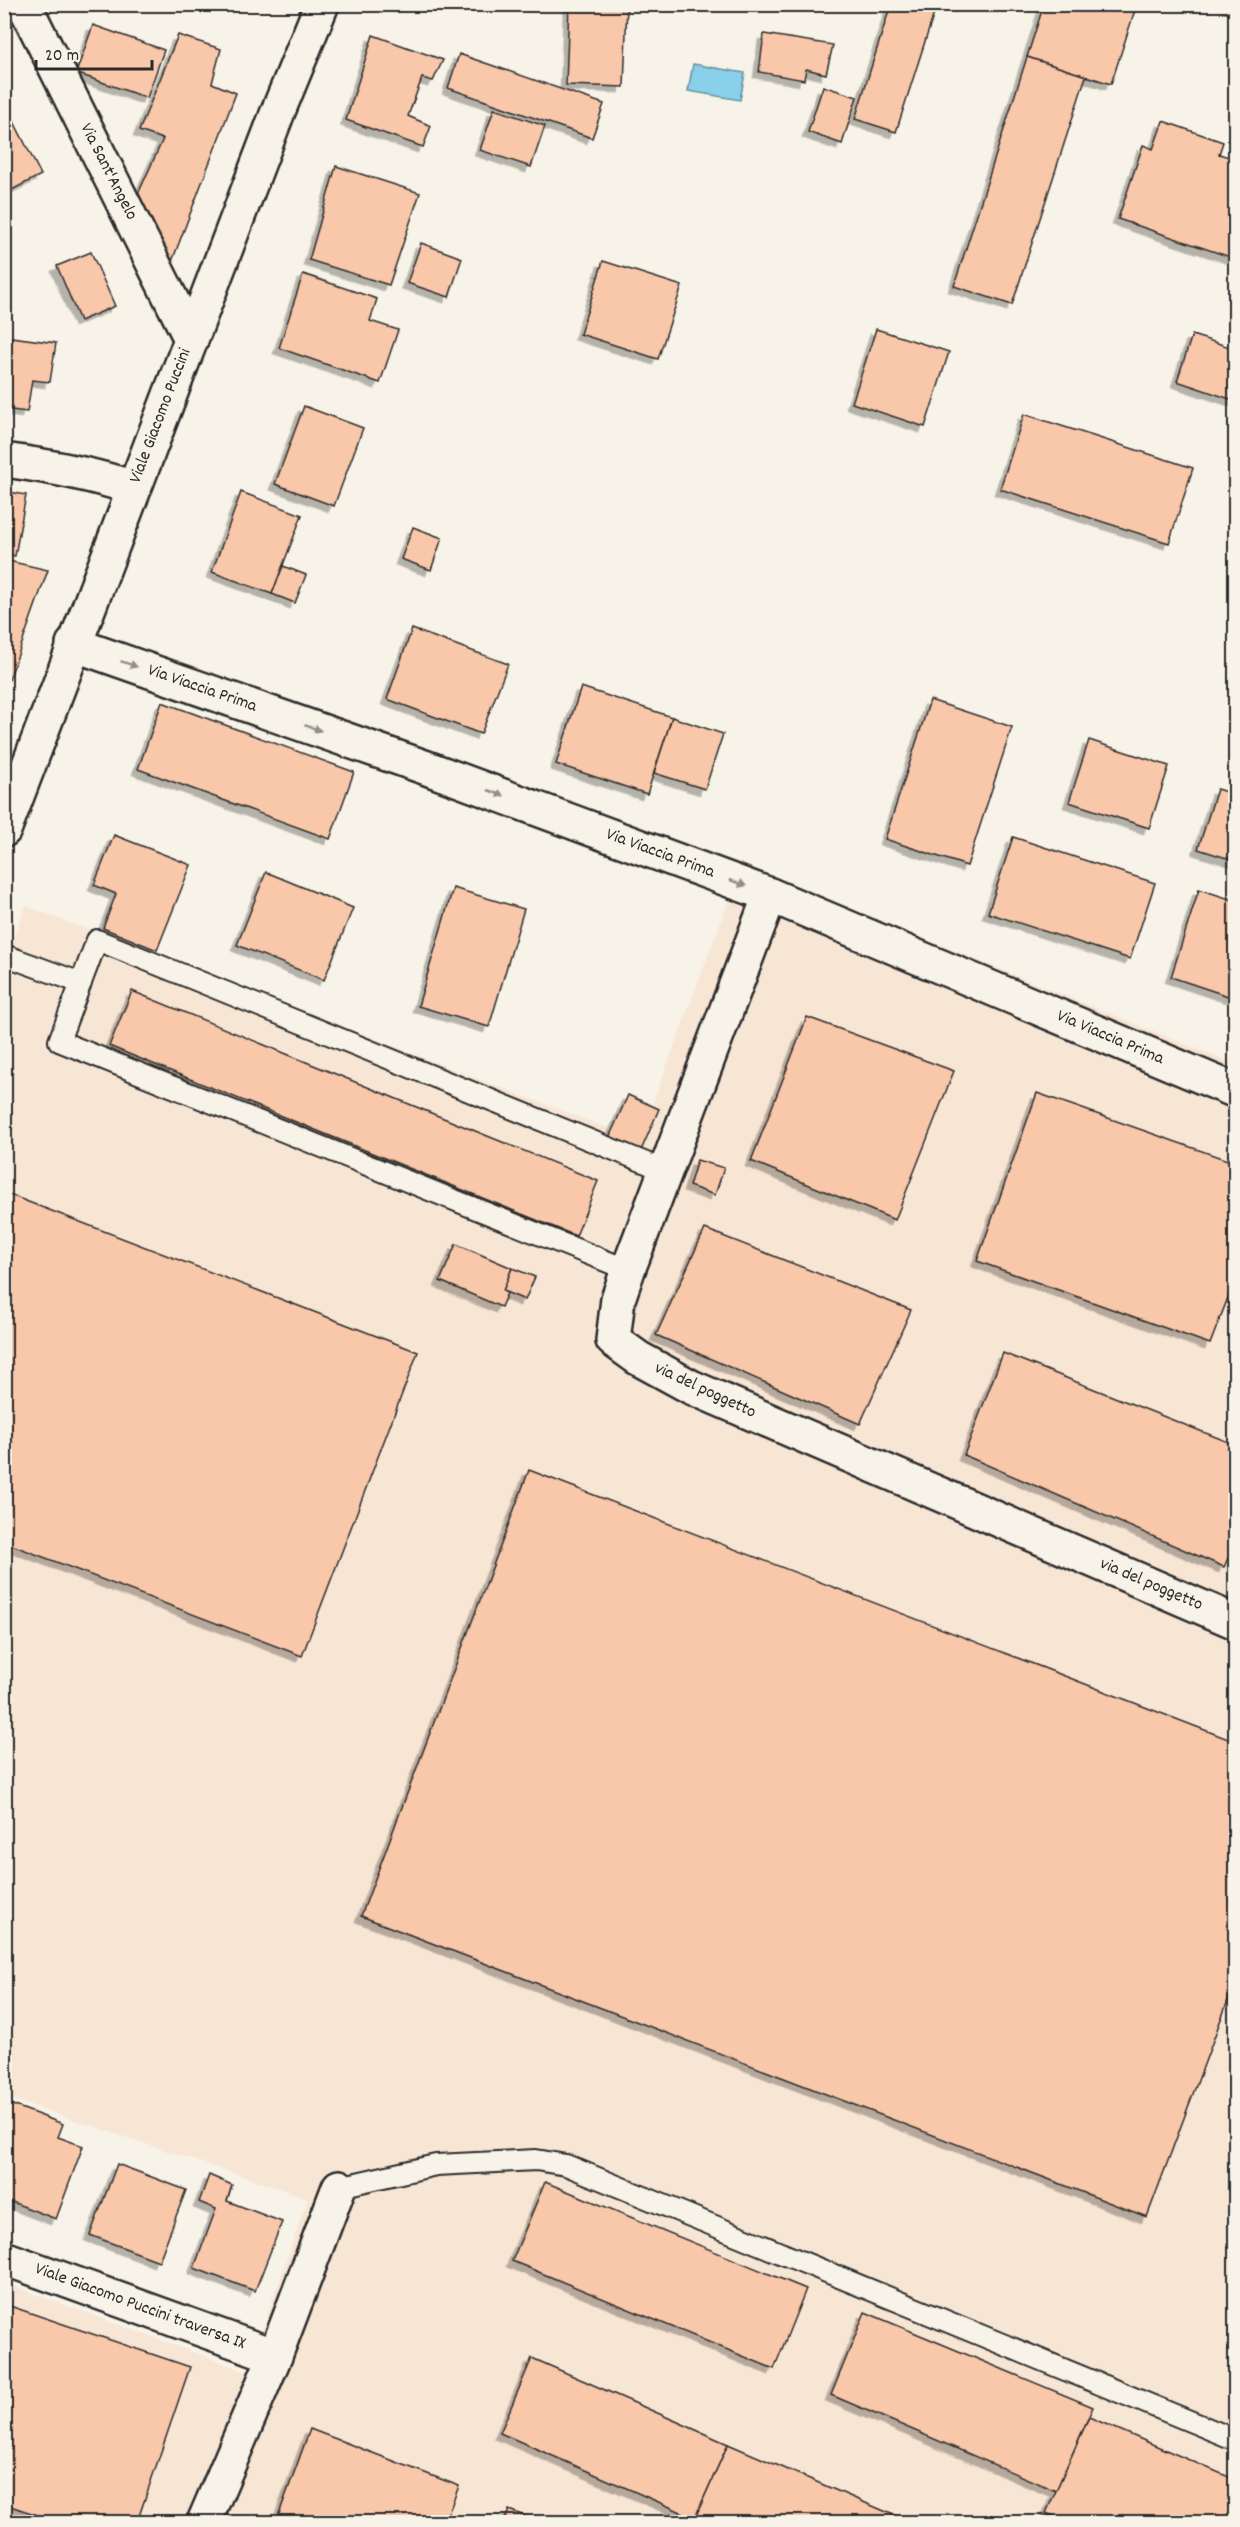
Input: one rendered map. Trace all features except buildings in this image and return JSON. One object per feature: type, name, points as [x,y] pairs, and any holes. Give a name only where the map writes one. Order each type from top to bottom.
[{"type":"street","name":"Via Sant'Angelo","points":[[24,4],[191,339]]},
{"type":"street","name":"Viale Giacomo Puccini","points":[[4,830],[279,109],[322,4]]},
{"type":"street","points":[[4,460],[57,467],[98,476],[134,488]]},
{"type":"street","name":"Via Viaccia Prima","points":[[74,645],[427,768],[770,895],[1236,1091]]},
{"type":"street","name":"via del poggetto","points":[[770,895],[628,1270],[618,1299],[613,1340],[638,1359],[691,1388],[1236,1622]]},
{"type":"street","points":[[204,2523],[275,2356],[339,2187]]},
{"type":"street","name":"Viale Giacomo Puccini traversa IX","points":[[4,2258],[275,2356]]},
{"type":"lane","points":[[628,1270],[59,1041],[81,983],[98,940],[666,1171]]},
{"type":"lane","points":[[4,955],[81,983]]},
{"type":"lane","points":[[339,2187],[436,2165],[536,2160],[566,2165],[1236,2440]]},
{"type":"shaded area","points":[[742,865],[1235,1064],[1235,2522],[5,2522],[5,2283],[248,2372],[308,2198],[5,2097],[4,962],[26,906],[639,1140]]},
{"type":"water","points":[[693,64],[745,73],[740,100],[688,91]]}]
